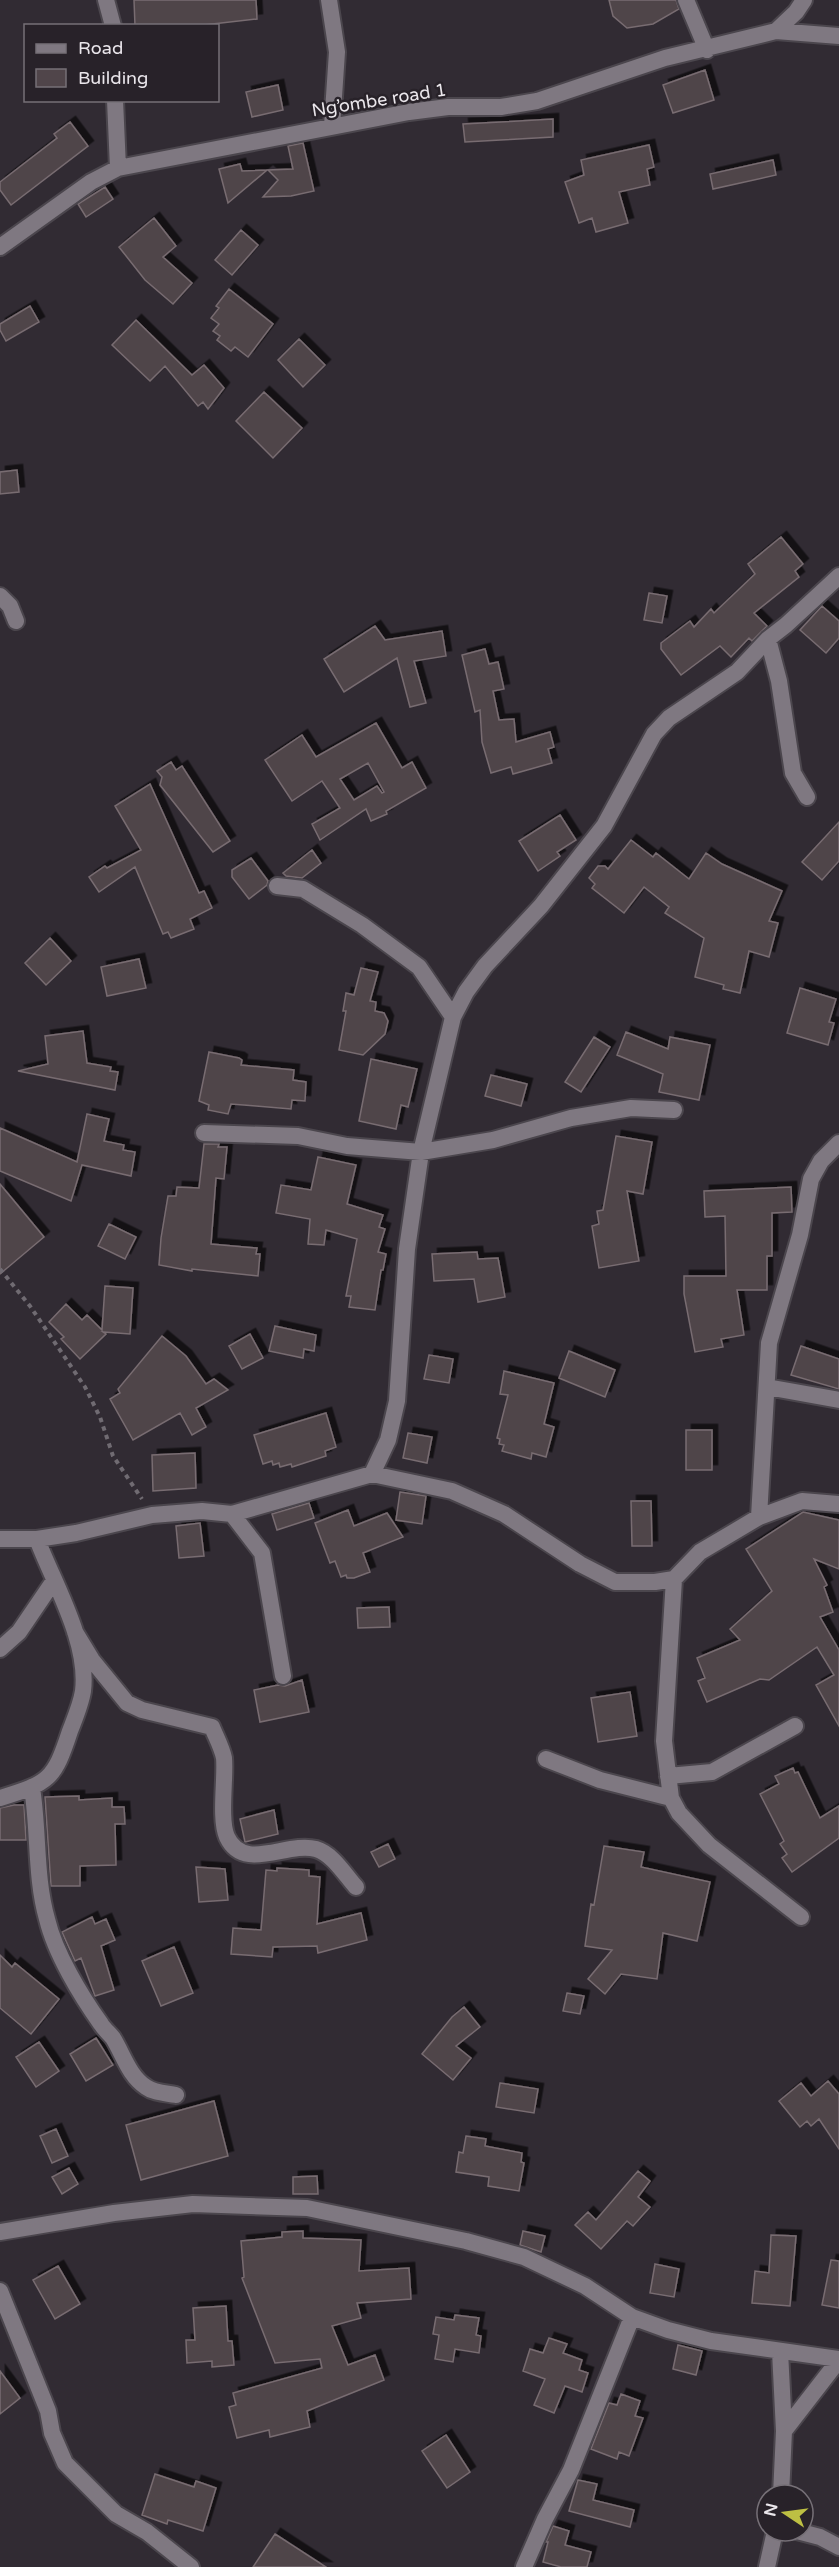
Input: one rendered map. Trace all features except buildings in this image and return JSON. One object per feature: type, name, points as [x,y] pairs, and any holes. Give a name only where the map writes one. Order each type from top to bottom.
[{"type":"street","points":[[106,0],[112,24]]},
{"type":"street","points":[[329,0],[337,52],[332,126]]},
{"type":"street","points":[[686,0],[707,50]]},
{"type":"street","name":"Ng’ombe road 1","points":[[0,247],[91,182],[118,168],[419,111],[448,107],[501,107],[537,101],[665,58],[707,50],[776,31],[796,12],[804,0]]},
{"type":"street","points":[[776,31],[839,36]]},
{"type":"street","points":[[114,102],[118,168]]},
{"type":"street","points":[[372,1474],[388,1440],[397,1401],[406,1248],[421,1152],[453,1017],[466,992],[484,966],[541,906],[604,826],[654,734],[669,718],[737,672],[768,639],[839,576]]},
{"type":"street","points":[[0,596],[10,606],[16,621]]},
{"type":"street","points":[[768,639],[786,718],[788,749],[794,773],[807,797]]},
{"type":"street","points":[[277,886],[303,889],[381,939],[419,968],[453,1017]]},
{"type":"street","points":[[204,1133],[298,1136],[347,1146],[421,1152],[493,1140],[571,1118],[631,1108],[674,1110]]},
{"type":"street","points":[[759,1517],[769,1343],[800,1235],[811,1179],[821,1161],[839,1143]]},
{"type":"street","points":[[767,1387],[839,1400]]},
{"type":"street","points":[[0,1539],[37,1539],[76,1533],[152,1515],[202,1511],[232,1514],[372,1474],[452,1491],[504,1514],[580,1564],[615,1582],[654,1582],[674,1579],[700,1552],[759,1517],[802,1501],[839,1504]]},
{"type":"street","points":[[232,1514],[262,1553],[283,1676]]},
{"type":"street","points":[[37,1539],[75,1632],[92,1660],[127,1703],[142,1710],[212,1727],[224,1757],[226,1835],[236,1849],[248,1856],[302,1847],[318,1850],[333,1860],[356,1887]]},
{"type":"street","points":[[674,1579],[664,1741],[671,1798],[678,1813],[709,1845],[801,1917]]},
{"type":"street","points":[[0,1649],[19,1632],[53,1582]]},
{"type":"street","points":[[0,1798],[44,1782],[53,1773],[64,1750],[83,1693],[84,1671],[75,1632]]},
{"type":"street","points":[[668,1776],[712,1772],[795,1726]]},
{"type":"street","points":[[546,1759],[600,1780],[671,1798]]},
{"type":"street","points":[[32,1788],[37,1820],[40,1881],[46,1919],[54,1941],[81,1991],[101,2025],[111,2036],[129,2069],[145,2087],[176,2095]]},
{"type":"street","points":[[0,2232],[114,2213],[193,2204],[307,2208],[466,2241],[524,2257],[585,2286],[632,2317],[668,2331],[711,2341],[839,2359],[784,2431]]},
{"type":"street","points":[[0,2291],[48,2411],[52,2433],[65,2463],[116,2514],[147,2532],[191,2567]]},
{"type":"street","points":[[525,2567],[545,2519],[571,2470],[632,2317]]},
{"type":"street","points":[[780,2351],[784,2431],[782,2483]]},
{"type":"street","points":[[815,2536],[839,2547]]},
{"type":"street","points":[[767,2567],[772,2543]]},
{"type":"path","points":[[0,1269],[30,1306],[85,1387],[100,1417],[113,1456],[152,1515]]}]
